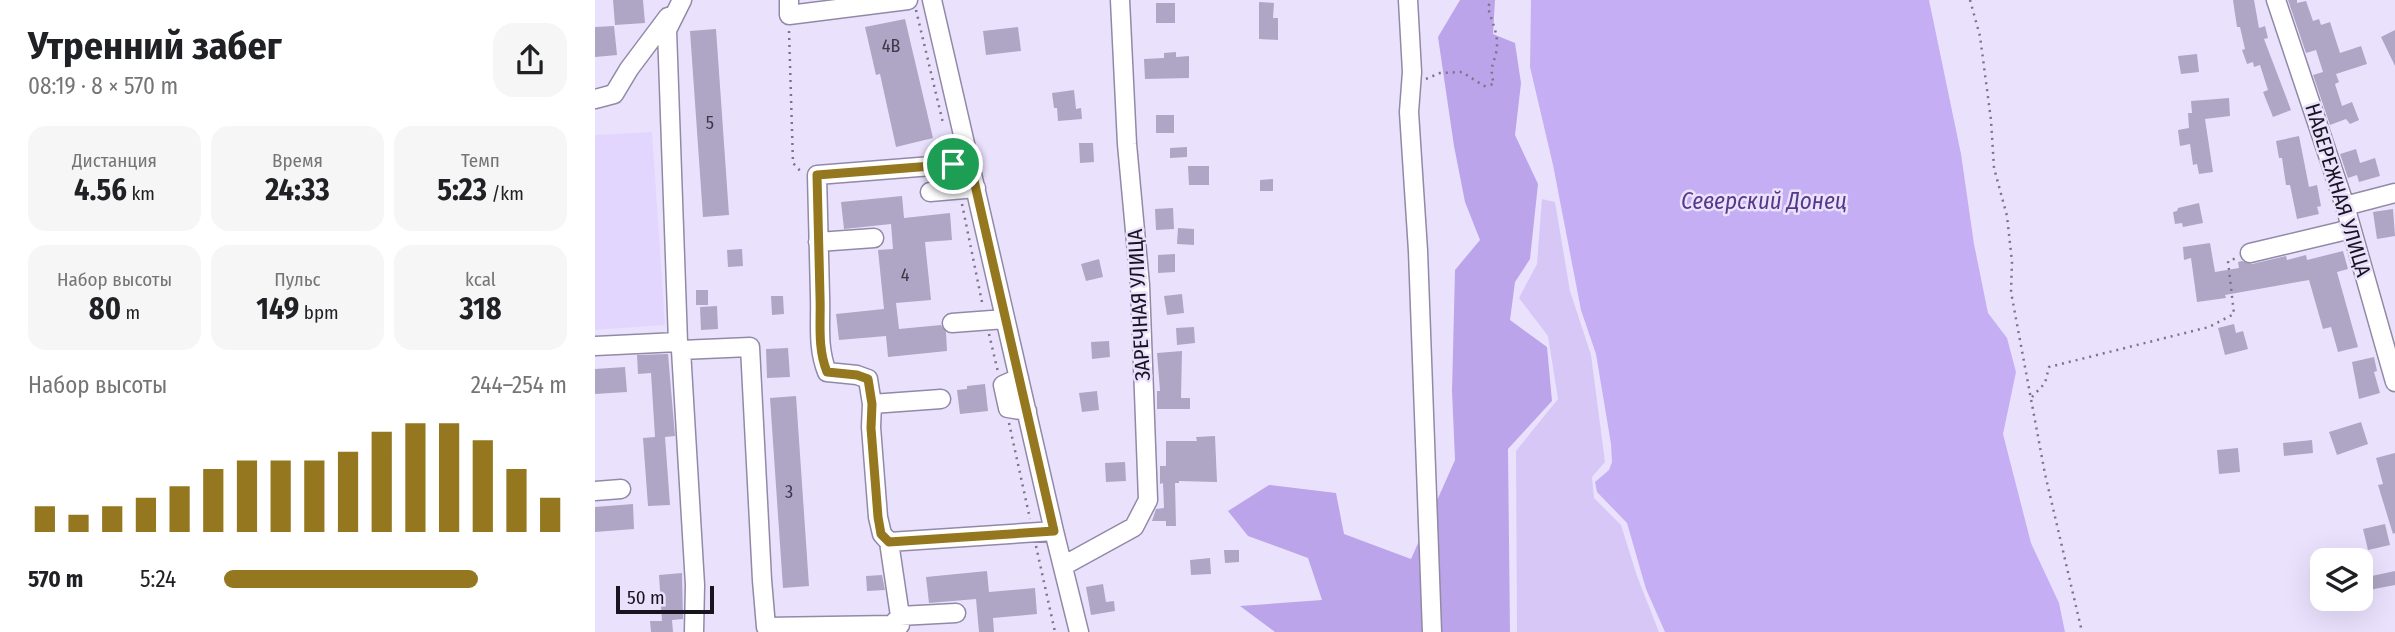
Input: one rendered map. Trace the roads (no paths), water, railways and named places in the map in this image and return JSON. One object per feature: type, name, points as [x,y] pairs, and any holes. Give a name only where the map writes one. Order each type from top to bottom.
[{"type":"street","points":[[789,7],[908,0]]},
{"type":"street","points":[[932,0],[970,163],[967,189],[1005,319],[1054,531],[1080,629]]},
{"type":"street","name":"ЗАРЕЧНАЯ УЛИЦА","points":[[1063,566],[1134,527],[1148,500],[1140,285],[1127,144],[1120,0]]},
{"type":"street","points":[[1408,0],[1411,81],[1409,112],[1418,251],[1432,632]]},
{"type":"street","name":"НАБЕРЕЖНАЯ УЛИЦА","points":[[2276,0],[2345,206],[2393,371]]},
{"type":"street","points":[[595,99],[614,94],[629,69],[681,2]]},
{"type":"street","points":[[681,2],[667,30],[679,346],[695,585],[695,632]]},
{"type":"street","points":[[900,624],[889,542],[881,534],[878,517],[871,428],[872,404],[868,379],[827,372],[822,360],[819,329],[817,175],[970,163]]},
{"type":"street","points":[[930,192],[967,189]]},
{"type":"street","points":[[2345,206],[2395,192]]},
{"type":"street","points":[[2250,253],[2351,229]]},
{"type":"street","points":[[818,242],[874,238]]},
{"type":"street","points":[[952,323],[1005,319]]},
{"type":"street","points":[[595,346],[750,346],[762,580],[767,627],[892,625],[956,612]]},
{"type":"street","points":[[872,404],[941,399]]},
{"type":"street","points":[[595,491],[621,489]]},
{"type":"street","points":[[889,542],[1054,531]]},
{"type":"water","name":"Северский Донец","points":[[1531,0],[1929,0],[1961,154],[1974,244],[1988,313],[2007,338],[2016,372],[2003,434],[2031,543],[2059,603],[2065,632],[1665,632],[1646,589],[1627,523],[1597,492],[1595,482],[1609,470],[1612,462],[1611,444],[1596,354],[1581,310],[1553,165],[1530,67]]}]
